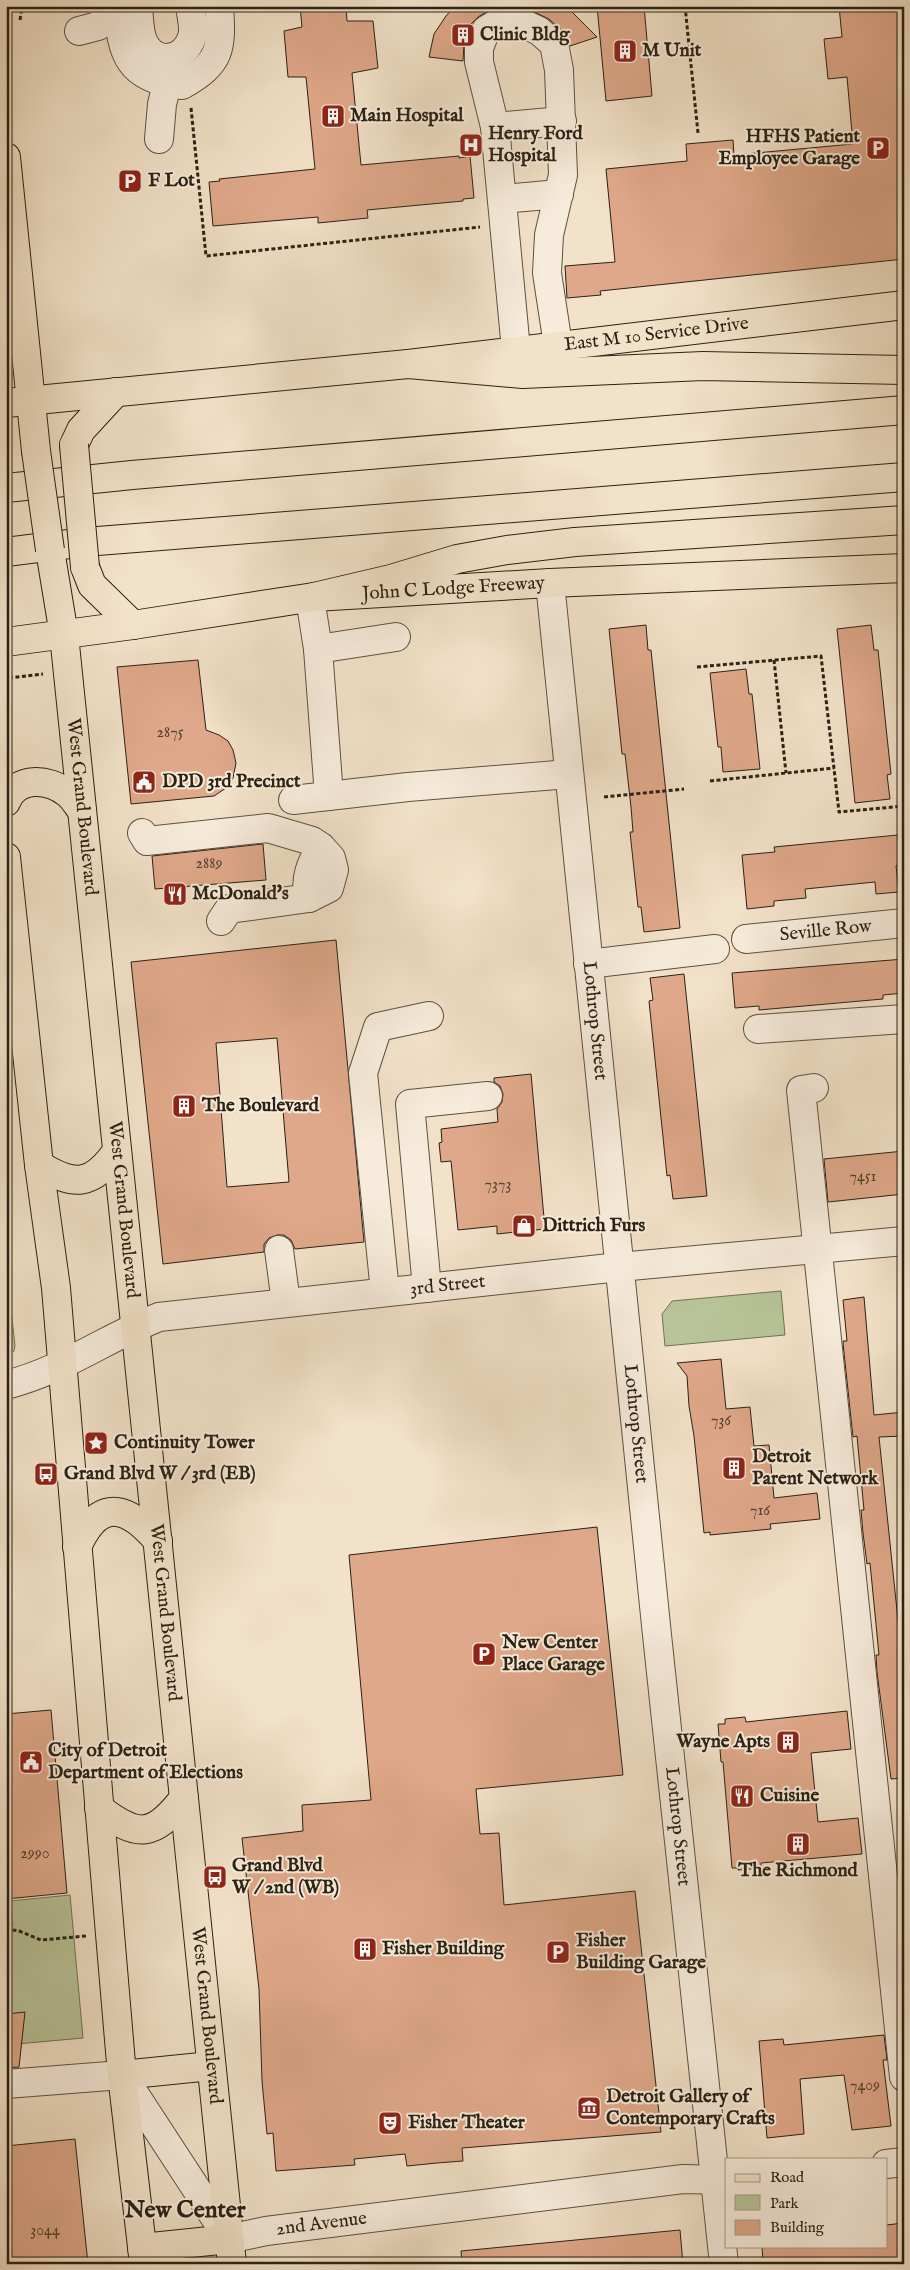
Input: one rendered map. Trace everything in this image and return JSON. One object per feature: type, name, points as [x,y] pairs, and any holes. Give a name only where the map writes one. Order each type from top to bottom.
[{"type":"main road","name":"West Grand Boulevard","points":[[6,157],[19,401],[36,451],[64,635],[230,2251]]},
{"type":"main road","name":"East M 10 Service Drive","points":[[408,364],[904,305]]},
{"type":"main road","points":[[19,401],[408,364],[523,374],[703,366],[904,370]]},
{"type":"main road","points":[[116,392],[81,430],[74,445],[85,567],[92,585],[133,625]]},
{"type":"main road","points":[[6,488],[152,473],[904,410]]},
{"type":"main road","points":[[6,552],[85,542],[904,477]]},
{"type":"main road","points":[[312,598],[391,579],[457,559],[507,550],[575,542],[904,520]]},
{"type":"main road","name":"John C Lodge Freeway","points":[[6,642],[312,598],[550,583],[904,568]]},
{"type":"main road","points":[[6,802],[9,794],[21,785],[30,782],[42,782],[56,786],[68,794],[82,811]]},
{"type":"main road","points":[[6,857],[39,1165],[56,1288],[122,2075],[143,2256],[230,2251]]},
{"type":"main road","points":[[39,1165],[58,1177],[78,1181],[91,1178],[106,1167],[117,1151]]},
{"type":"main road","points":[[77,1547],[85,1529],[94,1520],[103,1514],[117,1512],[130,1515],[144,1524],[158,1540]]},
{"type":"main road","points":[[99,1808],[118,1822],[139,1830],[157,1827],[170,1816],[184,1798]]},
{"type":"main road","points":[[122,2075],[211,2066]]},
{"type":"street","points":[[79,30],[98,26],[117,6]]},
{"type":"street","points":[[117,6],[120,35],[129,61],[146,76],[171,71]]},
{"type":"street","points":[[138,6],[142,39],[145,45],[158,56],[182,85],[208,68],[218,52],[221,38],[219,6]]},
{"type":"street","points":[[159,139],[161,114],[171,71],[192,36],[190,6]]},
{"type":"street","points":[[516,350],[495,127],[479,62],[478,48],[486,30],[503,20],[524,24],[539,31],[554,44],[560,70],[563,175],[549,235],[547,273],[558,345]]},
{"type":"street","points":[[495,127],[562,120]]},
{"type":"street","points":[[502,199],[559,194]]},
{"type":"street","name":"Lothrop Street","points":[[550,583],[619,1267],[721,2180],[724,2264]]},
{"type":"street","points":[[312,598],[329,796]]},
{"type":"street","points":[[317,645],[396,637]]},
{"type":"street","points":[[293,800],[569,774]]},
{"type":"street","points":[[142,833],[147,841],[268,828],[312,841],[321,847],[330,858],[334,870],[329,888],[308,898],[228,909],[222,921]]},
{"type":"street","name":"Seville Row","points":[[746,939],[904,923]]},
{"type":"street","points":[[588,964],[715,949]]},
{"type":"street","points":[[385,1292],[367,1168],[363,1073],[378,1027],[429,1016]]},
{"type":"street","points":[[758,1029],[904,1019]]},
{"type":"street","points":[[814,1088],[800,1090],[904,2077]]},
{"type":"street","points":[[427,1288],[410,1104],[488,1096]]},
{"type":"street","name":"3rd Street","points":[[6,1385],[28,1380],[62,1366],[135,1326],[159,1317],[619,1267],[904,1240]]},
{"type":"street","points":[[280,1250],[286,1303]]},
{"type":"street","points":[[6,2084],[122,2075],[230,2251]]},
{"type":"street","points":[[888,2164],[904,2162]]},
{"type":"street","name":"2nd Avenue","points":[[230,2251],[266,2231],[683,2180],[721,2180]]},
{"type":"path","points":[[20,20],[22,6]]},
{"type":"path","points":[[685,6],[698,133]]},
{"type":"path","points":[[190,105],[206,256],[485,226]]},
{"type":"path","points":[[697,667],[821,656],[839,812],[904,806]]},
{"type":"path","points":[[774,660],[786,773]]},
{"type":"path","points":[[9,678],[43,674]]},
{"type":"path","points":[[710,781],[834,768]]},
{"type":"path","points":[[604,797],[684,788]]},
{"type":"path","points":[[6,1929],[19,1931],[41,1940],[110,1934]]},
{"type":"green space","points":[[6,1262],[15,1346],[14,1351],[6,1357]]},
{"type":"green space","points":[[781,1291],[785,1335],[665,1346],[662,1314],[672,1301]]},
{"type":"green space","points":[[70,1895],[83,2038],[6,2045],[6,1926],[13,1925],[10,1901]]},
{"type":"building","name":"Main Hospital","points":[[300,6],[346,6],[347,21],[373,21],[378,68],[352,73],[361,165],[470,156],[474,198],[463,199],[463,201],[367,210],[368,218],[318,223],[318,217],[213,226],[209,182],[220,181],[219,179],[315,169],[306,77],[288,77],[284,31],[302,27]]},
{"type":"building","points":[[455,6],[496,6],[478,17],[471,24],[464,43],[463,61],[429,57],[434,34]]},
{"type":"building","points":[[514,6],[566,6],[597,37],[570,46],[565,33],[549,19],[530,10]]},
{"type":"building","name":"M Unit","points":[[597,6],[644,6],[652,96],[606,101]]},
{"type":"building","name":"HFHS Patient Employee Garage","points":[[839,6],[904,6],[904,259],[600,291],[601,295],[567,298],[565,266],[615,262],[606,169],[687,161],[686,144],[733,140],[734,155],[853,144],[847,77],[828,79],[824,39],[842,37]]},
{"type":"building","points":[[646,625],[648,650],[651,650],[680,928],[644,932],[641,907],[638,907],[630,832],[633,832],[631,807],[625,754],[622,754],[609,629]]},
{"type":"building","points":[[871,625],[874,650],[878,650],[891,774],[887,775],[890,799],[855,803],[837,629]]},
{"type":"building","points":[[198,660],[206,730],[228,741],[233,750],[236,763],[233,778],[226,788],[214,796],[131,804],[117,667]]},
{"type":"building","points":[[746,669],[749,694],[752,694],[760,769],[723,772],[721,747],[718,747],[710,673]]},
{"type":"building","points":[[898,835],[901,865],[896,866],[899,892],[876,894],[875,882],[805,889],[806,898],[774,901],[774,906],[747,909],[742,855],[775,852],[774,847]]},
{"type":"building","points":[[263,844],[266,880],[155,889],[152,856]]},
{"type":"building","name":"The Boulevard","points":[[336,940],[364,1242],[295,1249],[291,1240],[284,1235],[277,1235],[269,1238],[264,1244],[264,1252],[163,1264],[131,962]],"holes":[[[277,1038],[289,1182],[227,1187],[216,1043]]]},
{"type":"building","points":[[904,959],[904,993],[883,995],[883,999],[759,1010],[759,1006],[735,1008],[732,973]]},
{"type":"building","points":[[684,974],[707,1196],[673,1199],[670,1175],[667,1176],[649,1001],[653,1000],[650,978]]},
{"type":"building","points":[[531,1074],[545,1229],[497,1234],[497,1226],[458,1230],[451,1161],[441,1162],[439,1143],[442,1142],[441,1129],[498,1122],[497,1109],[502,1102],[503,1094],[500,1086],[494,1082],[494,1078]]},
{"type":"building","points":[[904,1151],[904,1194],[828,1202],[824,1159]]},
{"type":"building","points":[[864,1297],[874,1415],[904,1412],[904,1436],[879,1437],[904,1678],[904,1778],[891,1779],[877,1672],[876,1655],[879,1655],[870,1563],[867,1564],[863,1533],[861,1510],[864,1510],[857,1436],[853,1437],[843,1343],[843,1341],[847,1341],[843,1300]]},
{"type":"building","points":[[721,1359],[726,1409],[750,1407],[754,1446],[769,1445],[774,1498],[817,1493],[820,1519],[770,1524],[771,1529],[710,1535],[710,1532],[704,1533],[687,1376],[677,1363]]},
{"type":"building","points":[[597,1527],[623,1775],[476,1789],[480,1834],[499,1833],[504,1905],[635,1891],[661,2132],[462,2148],[463,2161],[407,2166],[405,2154],[354,2159],[355,2165],[276,2171],[273,2133],[267,2134],[262,2081],[259,1989],[242,1838],[303,1831],[302,1805],[371,1800],[349,1555]]},
{"type":"building","points":[[51,1710],[67,1893],[6,1899],[6,1714]]},
{"type":"building","points":[[847,1711],[851,1749],[811,1753],[818,1822],[858,1818],[862,1854],[761,1863],[761,1868],[738,1870],[738,1868],[732,1868],[718,1724],[725,1724],[725,1719],[745,1717],[746,1722]]},
{"type":"building","points":[[25,2012],[19,2067],[6,2068],[6,2014]]},
{"type":"building","points":[[884,2035],[887,2060],[883,2060],[891,2126],[852,2130],[844,2075],[800,2079],[804,2134],[767,2138],[759,2041],[783,2039],[784,2045]]},
{"type":"building","points":[[75,2139],[88,2264],[6,2264],[6,2146]]},
{"type":"building","points":[[904,2223],[904,2264],[763,2264],[762,2248],[888,2248],[888,2225]]},
{"type":"building","points":[[680,2230],[683,2264],[462,2264],[461,2251]]},
{"type":"place","name":"Clinic Bldg","points":[[463,35]]},
{"type":"place","name":"M Unit","points":[[625,51]]},
{"type":"place","name":"Main Hospital","points":[[333,116]]},
{"type":"place","name":"Henry Ford Hospital","points":[[471,145]]},
{"type":"place","name":"HFHS Patient Employee Garage","points":[[878,148]]},
{"type":"place","name":"F Lot","points":[[130,181]]},
{"type":"place","name":"DPD 3rd Precinct","points":[[144,782]]},
{"type":"place","name":"McDonald's","points":[[175,894]]},
{"type":"place","name":"The Boulevard","points":[[184,1106]]},
{"type":"place","name":"Dittrich Furs","points":[[524,1226]]},
{"type":"place","name":"Continuity Tower","points":[[96,1443]]},
{"type":"place","name":"Detroit Parent Network","points":[[734,1468]]},
{"type":"place","name":"Grand Blvd W / 3rd (EB)","points":[[46,1474]]},
{"type":"place","name":"New Center Place Garage","points":[[484,1654]]},
{"type":"place","name":"Wayne Apts","points":[[788,1742]]},
{"type":"place","name":"City of Detroit Department of Elections","points":[[31,1762]]},
{"type":"place","name":"Cuisine","points":[[742,1796]]},
{"type":"place","name":"The Richmond","points":[[798,1844]]},
{"type":"place","name":"Grand Blvd W / 2nd (WB)","points":[[215,1877]]},
{"type":"place","name":"Fisher Building","points":[[365,1949]]},
{"type":"place","name":"Fisher Building Garage","points":[[558,1952]]},
{"type":"place","name":"Detroit Gallery of Contemporary Crafts","points":[[589,2108]]},
{"type":"place","name":"Fisher Theater","points":[[390,2123]]},
{"type":"district","name":"New Center","points":[[185,2210]]}]
